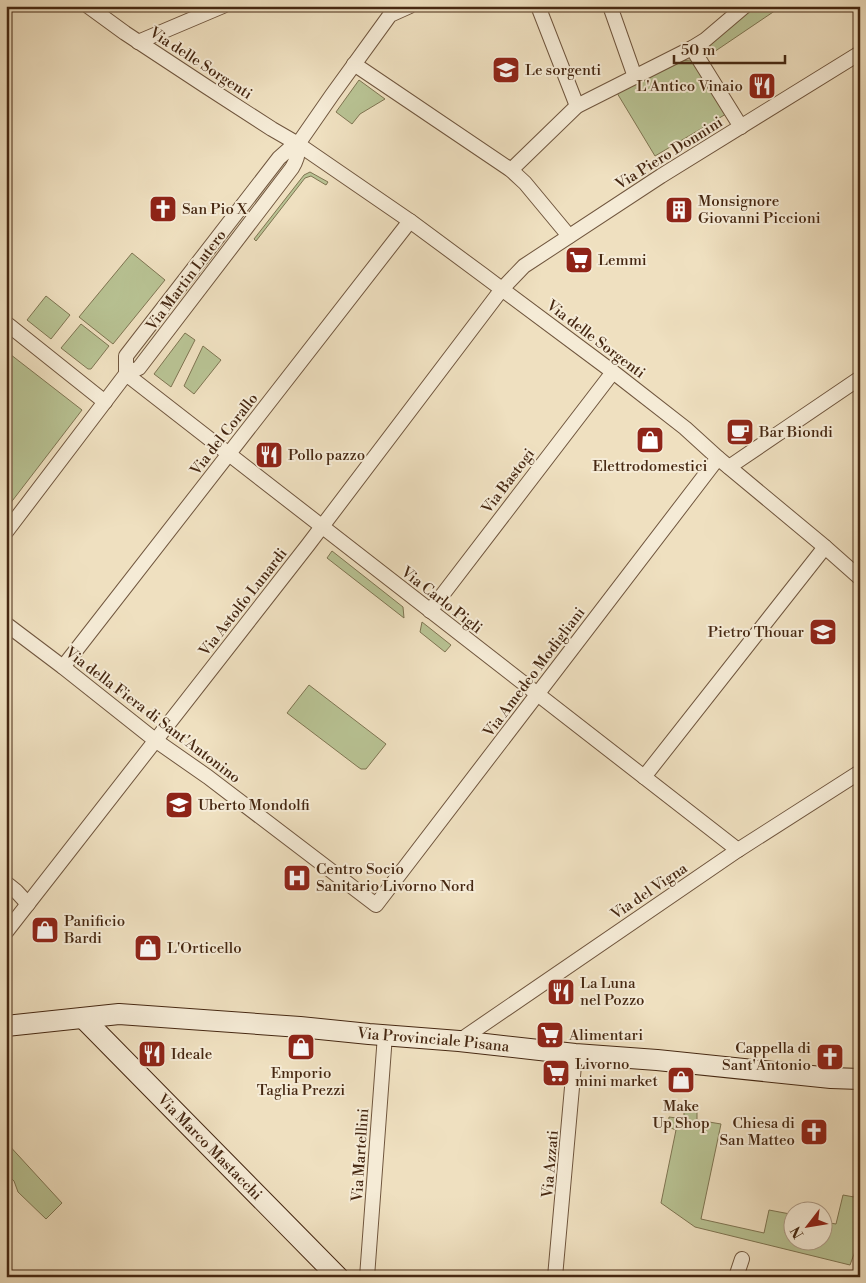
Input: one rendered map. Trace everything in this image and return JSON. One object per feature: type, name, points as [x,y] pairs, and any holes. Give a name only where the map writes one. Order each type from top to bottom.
[{"type":"street","name":"Via delle Sorgenti","points":[[88,6],[138,42],[298,144],[502,289],[685,428],[860,578]]},
{"type":"street","points":[[138,42],[223,6]]},
{"type":"street","points":[[298,144],[390,15],[410,6]]},
{"type":"street","points":[[538,6],[577,106]]},
{"type":"street","points":[[610,6],[635,76]]},
{"type":"street","points":[[511,170],[577,106],[692,48],[705,40],[741,8]]},
{"type":"street","points":[[692,48],[741,126]]},
{"type":"street","name":"Via Piero Donnini","points":[[502,289],[524,266],[569,236],[661,176],[860,53]]},
{"type":"street","points":[[354,64],[511,170],[525,183],[569,236]]},
{"type":"street","name":"Via Martin Lutero","points":[[6,532],[126,374],[126,356],[278,158],[298,144]]},
{"type":"street","name":"Via del Corallo","points":[[63,667],[410,222]]},
{"type":"street","name":"Via Astolfo Lunardi","points":[[6,932],[322,527],[502,289]]},
{"type":"street","points":[[6,323],[105,402]]},
{"type":"street","name":"Via Bastogi","points":[[430,611],[613,372]]},
{"type":"street","name":"Via Carlo Pigli","points":[[126,374],[738,850]]},
{"type":"street","name":"Via Amedeo Modigliani","points":[[376,906],[537,694],[723,462],[860,378]]},
{"type":"street","points":[[644,777],[825,547]]},
{"type":"street","name":"Via della Fiera di Sant'Antonino","points":[[6,624],[155,740],[208,777],[376,906]]},
{"type":"street","name":"Via del Vigna","points":[[459,1041],[738,850],[860,772]]},
{"type":"street","points":[[6,883],[28,904]]},
{"type":"street","name":"Via Provinciale Pisana","points":[[6,1026],[119,1014],[300,1027],[830,1078],[860,1079]]},
{"type":"street","name":"Via Marco Mastacchi","points":[[83,1018],[338,1277]]},
{"type":"street","name":"Via Martellini","points":[[367,1277],[385,1035]]},
{"type":"street","name":"Via Azzati","points":[[555,1277],[575,1054]]},
{"type":"street","points":[[736,1277],[742,1259]]},
{"type":"green space","points":[[756,6],[782,6],[711,54],[706,47]]},
{"type":"green space","points":[[690,60],[695,64],[726,114],[655,156],[617,93],[680,61]]},
{"type":"green space","points":[[359,80],[385,99],[360,114],[352,124],[336,112]]},
{"type":"green space","points":[[310,172],[328,182],[326,185],[311,176],[305,178],[256,241],[254,239],[304,175]]},
{"type":"green space","points":[[132,253],[165,280],[113,344],[79,317]]},
{"type":"green space","points":[[46,296],[70,315],[51,339],[27,320]]},
{"type":"green space","points":[[81,324],[109,346],[91,369],[88,369],[61,348]]},
{"type":"green space","points":[[185,333],[195,340],[171,387],[154,374]]},
{"type":"green space","points":[[203,346],[221,360],[194,394],[184,386]]},
{"type":"green space","points":[[6,351],[82,410],[6,509]]},
{"type":"green space","points":[[332,551],[403,607],[404,618],[327,558]]},
{"type":"green space","points":[[422,622],[451,645],[445,652],[420,632]]},
{"type":"green space","points":[[309,685],[386,744],[366,769],[358,767],[287,713]]},
{"type":"green space","points":[[684,1109],[697,1110],[697,1120],[721,1124],[701,1219],[764,1233],[769,1210],[784,1213],[784,1249],[695,1227],[661,1203],[676,1130],[668,1127],[669,1117],[684,1119]]},
{"type":"green space","points":[[6,1142],[62,1203],[46,1219],[18,1192],[14,1181],[6,1173]]},
{"type":"green space","points":[[856,1183],[860,1184],[860,1238],[850,1265],[789,1250],[834,1250],[834,1224],[836,1224],[843,1195],[854,1197]]},
{"type":"place","name":"Le sorgenti","points":[[506,70]]},
{"type":"place","name":"L'Antico Vinaio","points":[[762,86]]},
{"type":"place","name":"San Pio X","points":[[163,209]]},
{"type":"place","name":"Monsignore Giovanni Piccioni","points":[[679,210]]},
{"type":"place","name":"Lemmi","points":[[579,260]]},
{"type":"place","name":"Bar Biondi","points":[[740,432]]},
{"type":"place","name":"Elettrodomestici","points":[[650,440]]},
{"type":"place","name":"Pollo pazzo","points":[[269,455]]},
{"type":"place","name":"Pietro Thouar","points":[[823,632]]},
{"type":"place","name":"Uberto Mondolfi","points":[[179,805]]},
{"type":"place","name":"Centro Socio Sanitario Livorno Nord","points":[[297,878]]},
{"type":"place","name":"Panificio Bardi","points":[[45,930]]},
{"type":"place","name":"L'Orticello","points":[[148,948]]},
{"type":"place","name":"La Luna nel Pozzo","points":[[561,992]]},
{"type":"place","name":"Alimentari","points":[[550,1035]]},
{"type":"place","name":"Emporio Taglia Prezzi","points":[[301,1047]]},
{"type":"place","name":"Ideale","points":[[152,1054]]},
{"type":"place","name":"Cappella di Sant'Antonio","points":[[830,1057]]},
{"type":"place","name":"Livorno mini market","points":[[556,1073]]},
{"type":"place","name":"Make Up Shop","points":[[681,1080]]},
{"type":"place","name":"Chiesa di San Matteo","points":[[814,1132]]}]
